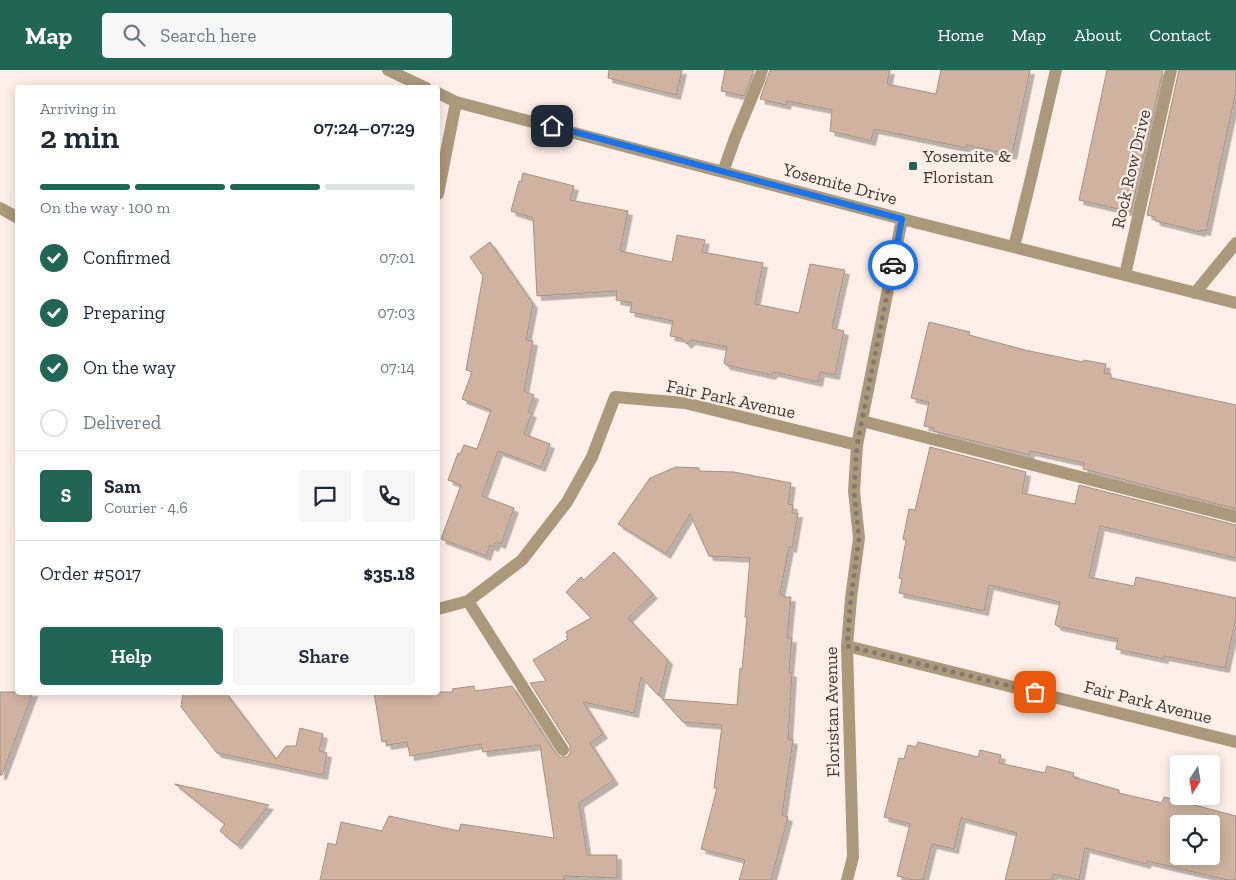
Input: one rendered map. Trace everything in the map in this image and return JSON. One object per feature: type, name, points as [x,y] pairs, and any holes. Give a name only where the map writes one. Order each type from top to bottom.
[{"type":"street","points":[[388,70],[420,85]]},
{"type":"street","points":[[723,172],[762,70]]},
{"type":"street","points":[[1014,247],[1056,70]]},
{"type":"street","name":"Rock Row Drive","points":[[1125,275],[1171,70]]},
{"type":"street","name":"Yosemite Drive","points":[[440,94],[456,102],[1236,304]]},
{"type":"street","points":[[440,184],[456,102]]},
{"type":"street","points":[[0,208],[15,216]]},
{"type":"street","name":"Floristan Avenue","points":[[847,880],[852,857],[847,646],[859,538],[854,491],[857,445],[902,219]]},
{"type":"street","points":[[1195,293],[1236,243]]},
{"type":"street","name":"Fair Park Avenue","points":[[440,608],[468,601],[522,560],[567,502],[592,457],[615,397],[685,403],[857,445]]},
{"type":"street","points":[[862,421],[1236,517]]},
{"type":"street","points":[[468,601],[563,750]]},
{"type":"street","name":"Fair Park Avenue","points":[[847,646],[1236,742]]},
{"type":"building","points":[[609,70],[682,70],[676,95],[608,78]]},
{"type":"building","points":[[725,70],[754,70],[744,96],[721,91]]},
{"type":"building","points":[[770,70],[890,70],[887,84],[936,94],[941,70],[1030,70],[1012,155],[966,145],[966,148],[874,129],[871,141],[830,131],[832,110],[787,101],[786,105],[760,99]]},
{"type":"building","points":[[1107,70],[1163,70],[1131,212],[1079,200]]},
{"type":"building","points":[[1179,70],[1236,70],[1236,91],[1206,231],[1201,230],[1201,232],[1156,221],[1155,217],[1147,215]]},
{"type":"building","points":[[523,173],[574,186],[570,200],[628,211],[620,251],[672,262],[677,235],[705,240],[702,252],[763,263],[755,304],[799,313],[810,264],[845,270],[832,328],[844,331],[835,375],[820,372],[818,382],[774,372],[771,375],[726,365],[724,363],[727,347],[691,340],[687,344],[681,338],[670,336],[673,321],[630,312],[632,303],[616,300],[617,291],[537,296],[533,218],[511,211]]},
{"type":"building","points":[[490,242],[533,304],[526,340],[533,341],[524,391],[534,395],[528,412],[532,413],[524,434],[550,444],[541,467],[498,451],[482,496],[514,508],[501,544],[496,542],[494,547],[490,545],[486,556],[441,539],[461,485],[448,480],[458,453],[460,454],[464,445],[477,449],[491,410],[462,399],[472,372],[466,370],[483,276],[470,257]]},
{"type":"building","points":[[929,322],[970,332],[969,335],[1025,350],[1083,362],[1084,360],[1106,364],[1104,373],[1111,374],[1111,378],[1236,405],[1236,509],[1083,469],[1084,463],[1030,451],[1029,455],[933,431],[934,428],[924,426],[929,402],[911,398]]},
{"type":"building","points":[[930,447],[1026,472],[1022,493],[1075,504],[1079,485],[1236,525],[1236,558],[1100,526],[1089,577],[1134,586],[1136,577],[1236,598],[1236,618],[1225,668],[1164,656],[1164,659],[1116,649],[1118,639],[1057,626],[1055,624],[1060,602],[989,585],[984,611],[899,593],[902,579],[899,578],[906,540],[903,539],[909,509],[915,510]]},
{"type":"building","points":[[676,467],[699,468],[699,471],[734,472],[791,483],[788,504],[793,505],[792,513],[798,513],[792,548],[789,547],[780,594],[784,595],[784,597],[791,597],[787,638],[792,638],[789,672],[792,673],[788,739],[793,740],[782,815],[788,817],[771,880],[739,880],[745,860],[701,849],[717,788],[714,788],[722,725],[683,722],[662,699],[737,705],[747,617],[745,617],[750,558],[709,556],[690,514],[666,554],[618,524],[650,478]]},
{"type":"building","points":[[614,552],[653,594],[628,618],[668,660],[659,696],[641,677],[634,713],[583,702],[603,734],[590,743],[614,780],[579,803],[587,855],[617,855],[617,878],[565,876],[564,880],[320,880],[328,843],[336,845],[341,822],[382,831],[389,816],[459,831],[461,824],[554,838],[540,745],[483,752],[481,744],[410,756],[407,742],[387,745],[386,741],[382,742],[374,695],[440,695],[440,692],[453,692],[452,689],[474,686],[475,691],[512,686],[556,754],[560,757],[567,757],[570,753],[570,746],[530,683],[546,681],[533,660],[568,639],[566,632],[591,618],[566,592],[581,577],[584,580]]},
{"type":"building","points":[[0,692],[15,692],[15,695],[32,695],[2,775],[0,775]]},
{"type":"building","points":[[183,695],[227,695],[276,759],[286,746],[296,746],[300,728],[323,734],[319,751],[327,753],[323,775],[217,753],[181,707]]},
{"type":"building","points":[[918,742],[978,757],[980,750],[1001,755],[999,763],[1045,773],[1047,766],[1074,773],[1073,777],[1119,790],[1119,793],[1162,803],[1164,797],[1170,799],[1170,805],[1194,805],[1236,816],[1236,880],[1228,880],[1147,861],[1146,864],[1085,848],[1079,880],[1053,874],[1052,880],[1005,880],[1017,833],[961,818],[954,849],[932,844],[923,880],[913,880],[897,876],[910,824],[884,817],[899,758],[904,759],[908,745],[916,747]]},
{"type":"building","points":[[175,784],[269,805],[237,845],[220,831],[225,824]]},
{"type":"way so far","points":[[893,265],[857,445],[854,491],[859,538],[847,646],[1035,692]]},
{"type":"place","name":"Yosemite & Floristan","points":[[913,166]]},
{"type":"route","points":[[552,126],[902,219],[893,265]]}]
